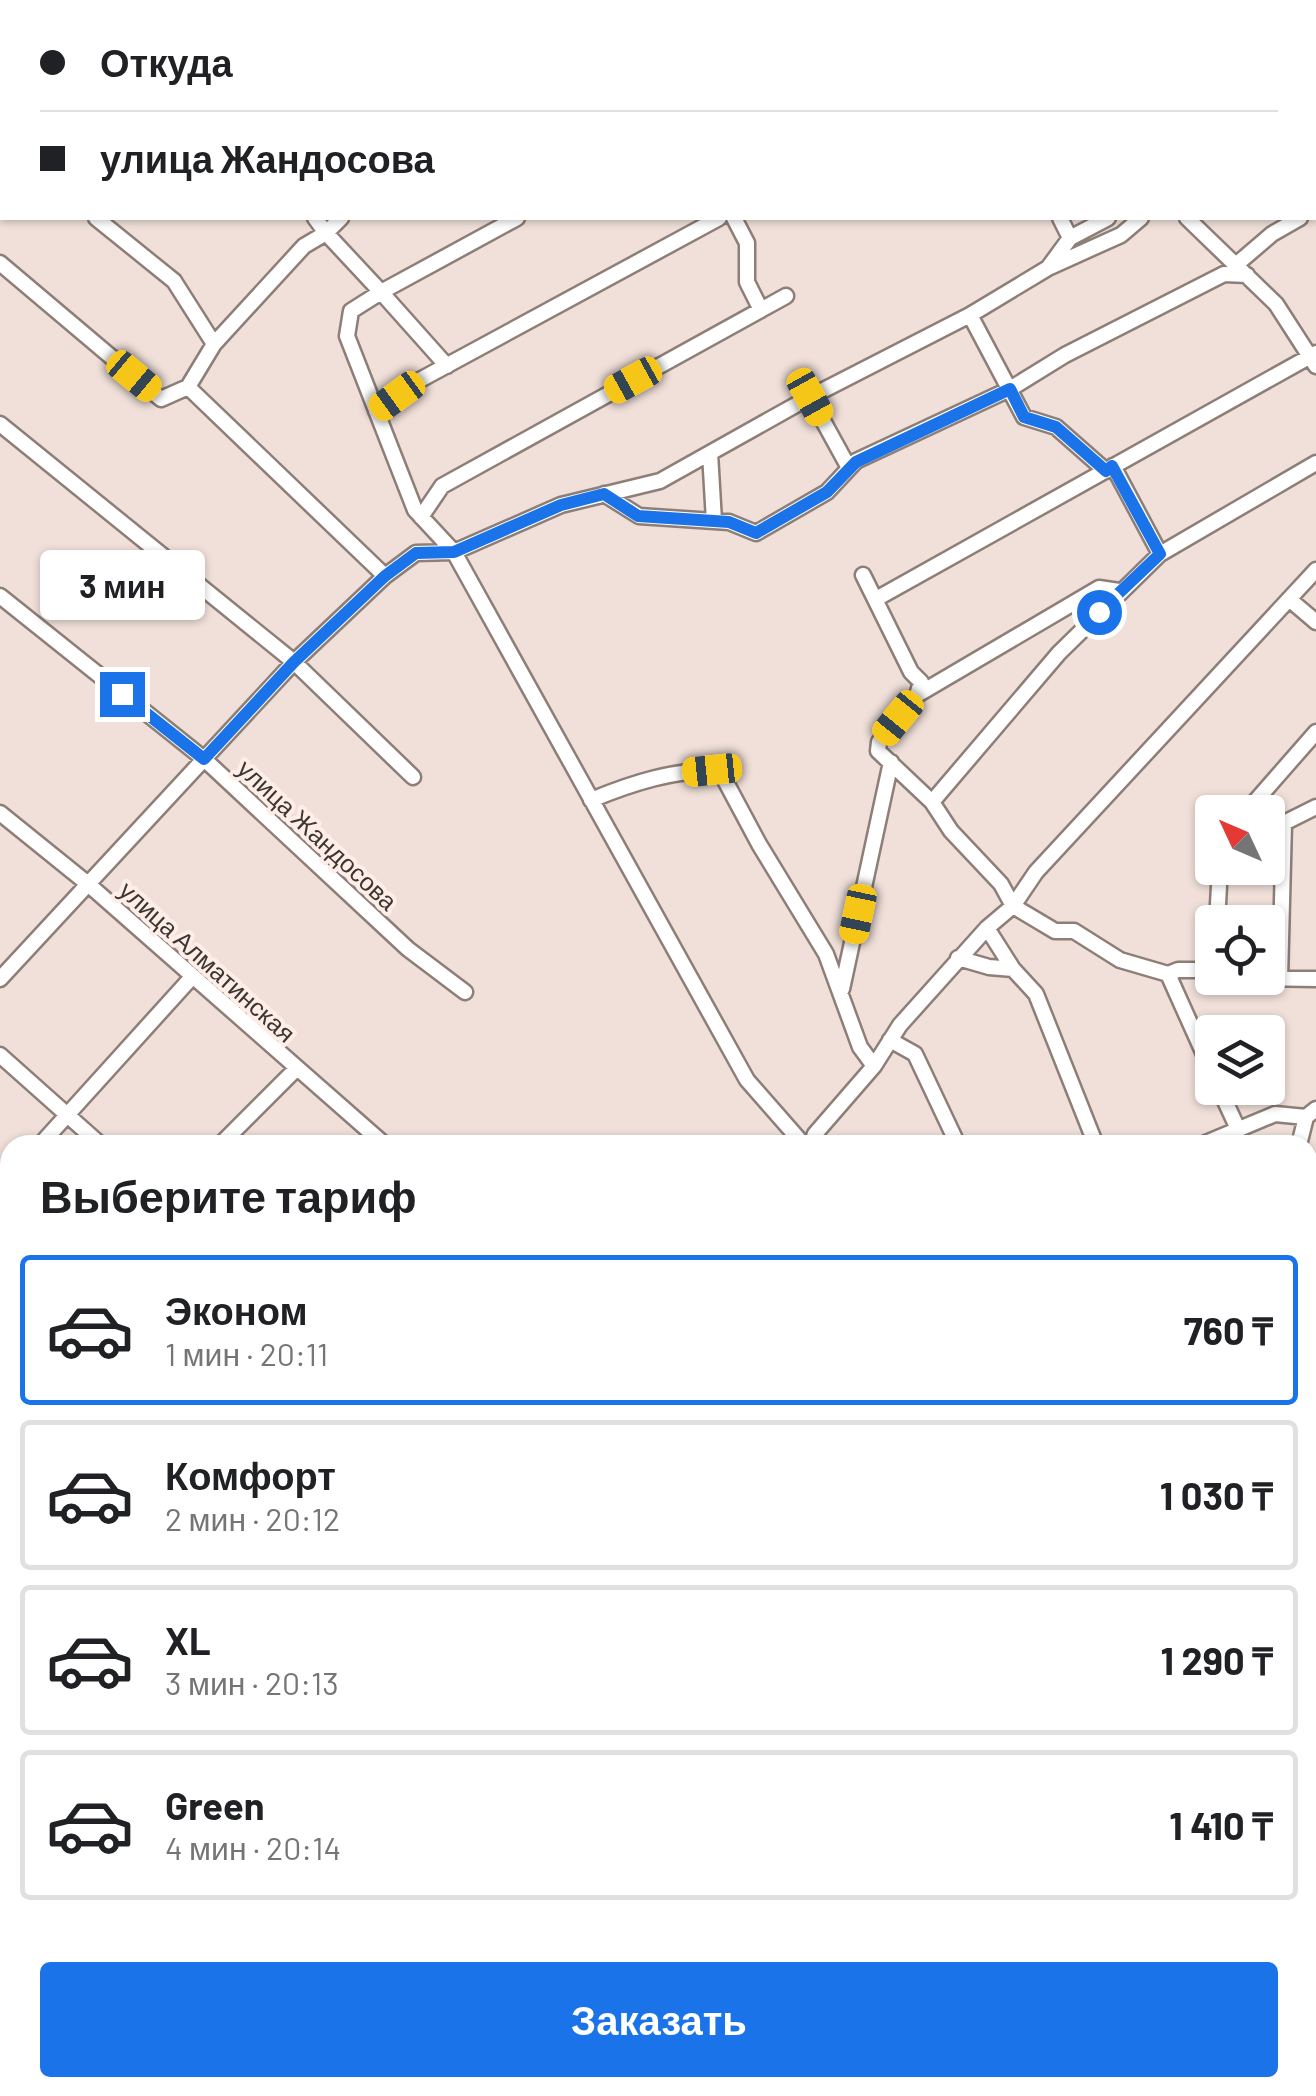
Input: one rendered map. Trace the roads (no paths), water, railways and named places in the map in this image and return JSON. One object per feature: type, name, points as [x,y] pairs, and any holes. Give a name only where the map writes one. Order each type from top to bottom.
[{"type":"street","points":[[98,220],[174,281],[214,344]]},
{"type":"street","points":[[316,220],[447,366]]},
{"type":"street","points":[[188,388],[214,344],[304,246],[326,234],[339,220]]},
{"type":"street","points":[[512,220],[351,311],[348,336],[415,510],[454,552],[747,1080],[798,1135]]},
{"type":"street","points":[[376,411],[447,366],[715,220]]},
{"type":"street","points":[[735,220],[747,243],[747,282],[761,310]]},
{"type":"street","points":[[1061,220],[1070,238]]},
{"type":"street","points":[[1048,268],[1070,238],[1104,220]]},
{"type":"street","points":[[0,979],[294,662],[385,576],[416,553],[454,552],[561,505],[660,481],[810,397],[970,316],[1048,268],[1122,235],[1139,220]]},
{"type":"street","points":[[876,599],[1314,358],[1276,304],[1189,220]]},
{"type":"street","points":[[604,494],[638,516],[729,522],[756,533],[827,492],[856,462],[1010,389],[1065,355],[1224,274],[1242,269],[1272,234],[1296,220]]},
{"type":"street","points":[[0,263],[161,399],[188,388]]},
{"type":"street","points":[[421,517],[442,486],[786,296]]},
{"type":"street","points":[[970,316],[1024,417],[1056,427],[1109,468],[1160,554]]},
{"type":"street","points":[[188,388],[385,576]]},
{"type":"street","points":[[810,397],[849,468]]},
{"type":"street","points":[[0,424],[294,662],[413,777]]},
{"type":"street","points":[[710,453],[714,521]]},
{"type":"street","points":[[932,802],[1059,654],[1160,554],[1316,463]]},
{"type":"street","points":[[813,1135],[874,1066],[890,1040],[958,958],[1013,906],[1036,872],[1316,570]]},
{"type":"street","points":[[862,575],[911,672],[921,682],[917,694],[879,742],[878,752],[932,802],[951,831],[1001,884],[1013,906],[1055,931],[1074,931],[1120,960],[1168,974],[1195,970]]},
{"type":"street","points":[[917,694],[1099,588],[1119,591]]},
{"type":"street","name":"улица Жандосова","points":[[0,596],[204,759],[408,949],[466,992]]},
{"type":"street","points":[[1289,599],[1316,622]]},
{"type":"street","points":[[1261,795],[1316,732]]},
{"type":"street","points":[[842,990],[891,762]]},
{"type":"street","points":[[591,800],[632,783],[720,770],[759,844],[826,954],[860,1046],[874,1066]]},
{"type":"street","points":[[1282,905],[1284,823],[1316,807]]},
{"type":"street","name":"улица Алматинская","points":[[0,813],[88,884],[373,1135]]},
{"type":"street","points":[[987,928],[1036,994],[1092,1135]]},
{"type":"street","points":[[958,958],[989,967],[1013,968]]},
{"type":"street","points":[[1168,974],[1195,1034]]},
{"type":"street","points":[[50,1135],[192,977]]},
{"type":"street","points":[[1285,979],[1312,979],[1316,996]]},
{"type":"street","points":[[890,1040],[915,1054],[953,1135]]},
{"type":"street","points":[[0,1055],[92,1135]]},
{"type":"street","points":[[230,1135],[296,1069]]},
{"type":"street","points":[[1227,1105],[1238,1129]]},
{"type":"street","points":[[1224,1135],[1274,1114],[1311,1113]]}]
